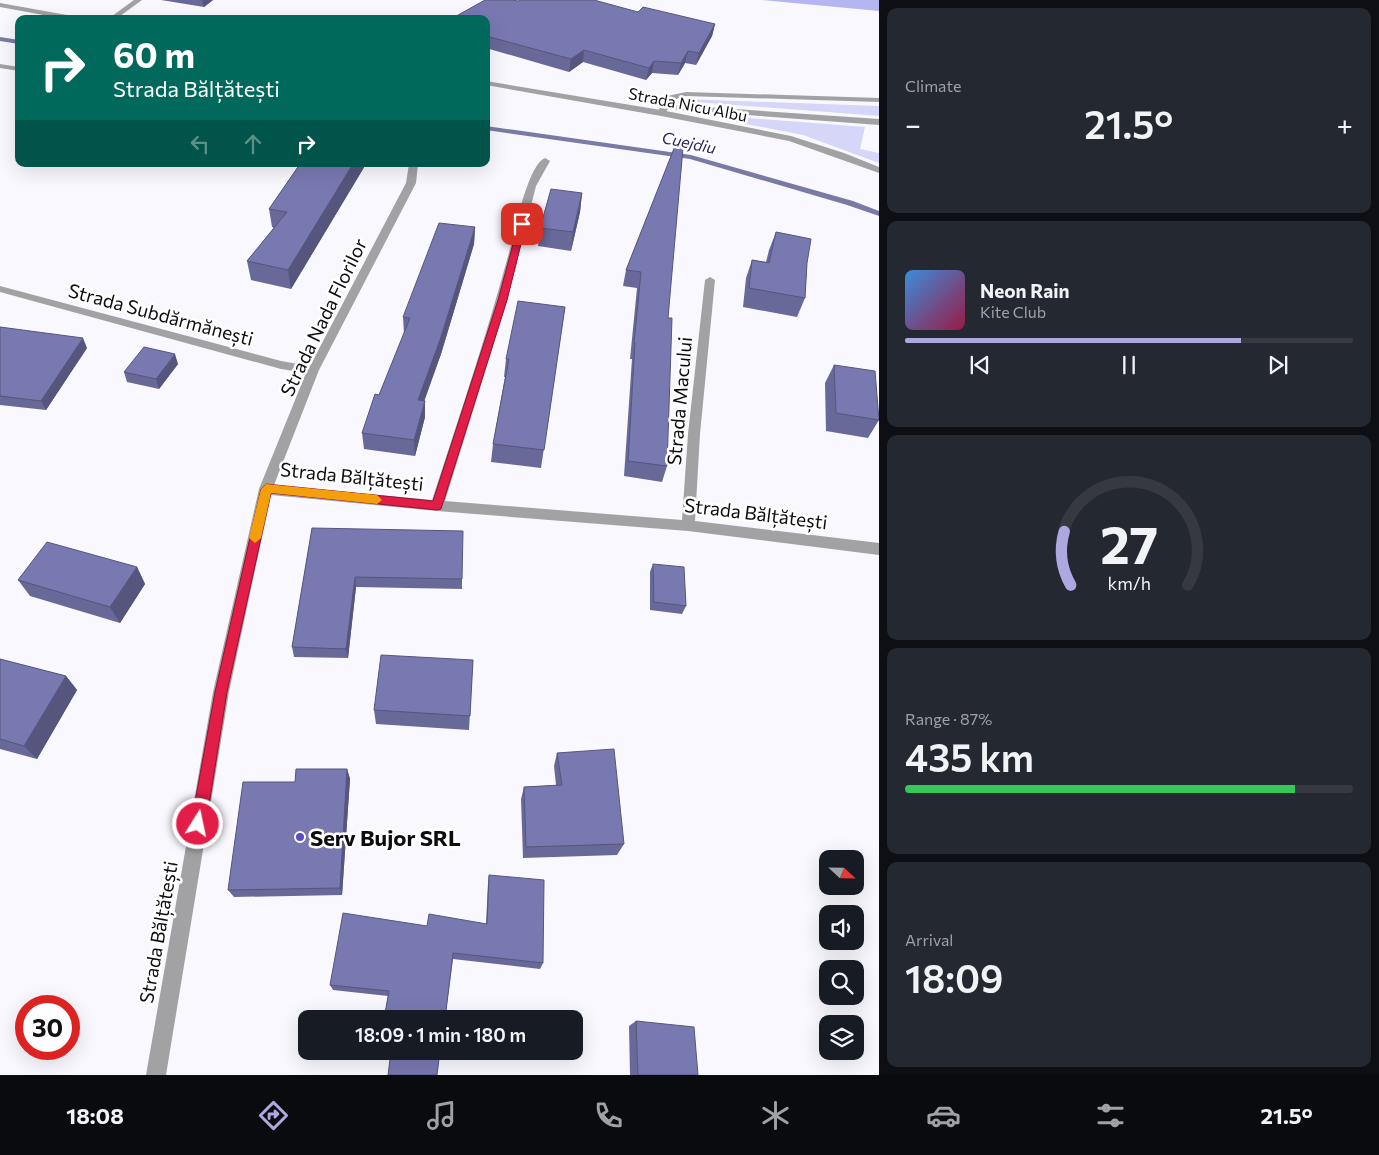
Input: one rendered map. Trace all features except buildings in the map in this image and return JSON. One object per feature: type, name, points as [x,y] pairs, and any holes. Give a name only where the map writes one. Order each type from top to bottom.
[{"type":"street","points":[[116,15],[139,0]]},
{"type":"street","points":[[0,5],[56,15]]},
{"type":"street","points":[[0,66],[15,68]]},
{"type":"street","name":"Strada Nicu Albu","points":[[490,85],[663,110],[791,139],[841,155],[879,170]]},
{"type":"street","points":[[879,100],[686,94],[670,98],[663,110],[879,122]]},
{"type":"street","points":[[437,506],[502,300],[531,186],[545,161]]},
{"type":"street","name":"Strada Nada Florilor","points":[[266,489],[313,370],[411,183],[414,167]]},
{"type":"street","name":"Strada Macului","points":[[688,526],[694,434],[710,280]]},
{"type":"street","name":"Strada Subdărmănești","points":[[0,289],[281,365],[313,370]]},
{"type":"street","name":"Strada Bălțătești","points":[[156,1075],[221,692],[266,489],[437,506],[688,526],[879,549]]},
{"type":"shaded area","points":[[762,0],[879,0],[879,11]]},
{"type":"shaded area","points":[[683,99],[879,106],[879,116],[682,101]]},
{"type":"shaded area","points":[[722,116],[865,127],[860,149],[879,153],[879,163],[803,135],[720,119]]},
{"type":"waterway","name":"Cuejdiu","points":[[0,39],[15,41]]},
{"type":"waterway","name":"Cuejdiu","points":[[490,129],[691,157],[850,203],[879,214]]},
{"type":"slow traffic","points":[[255,538],[266,489],[377,500]]},
{"type":"place","name":"Serv Bujor SRL","points":[[300,837]]},
{"type":"route","points":[[198,824],[221,692],[266,489],[437,506],[502,300],[522,224]]}]
